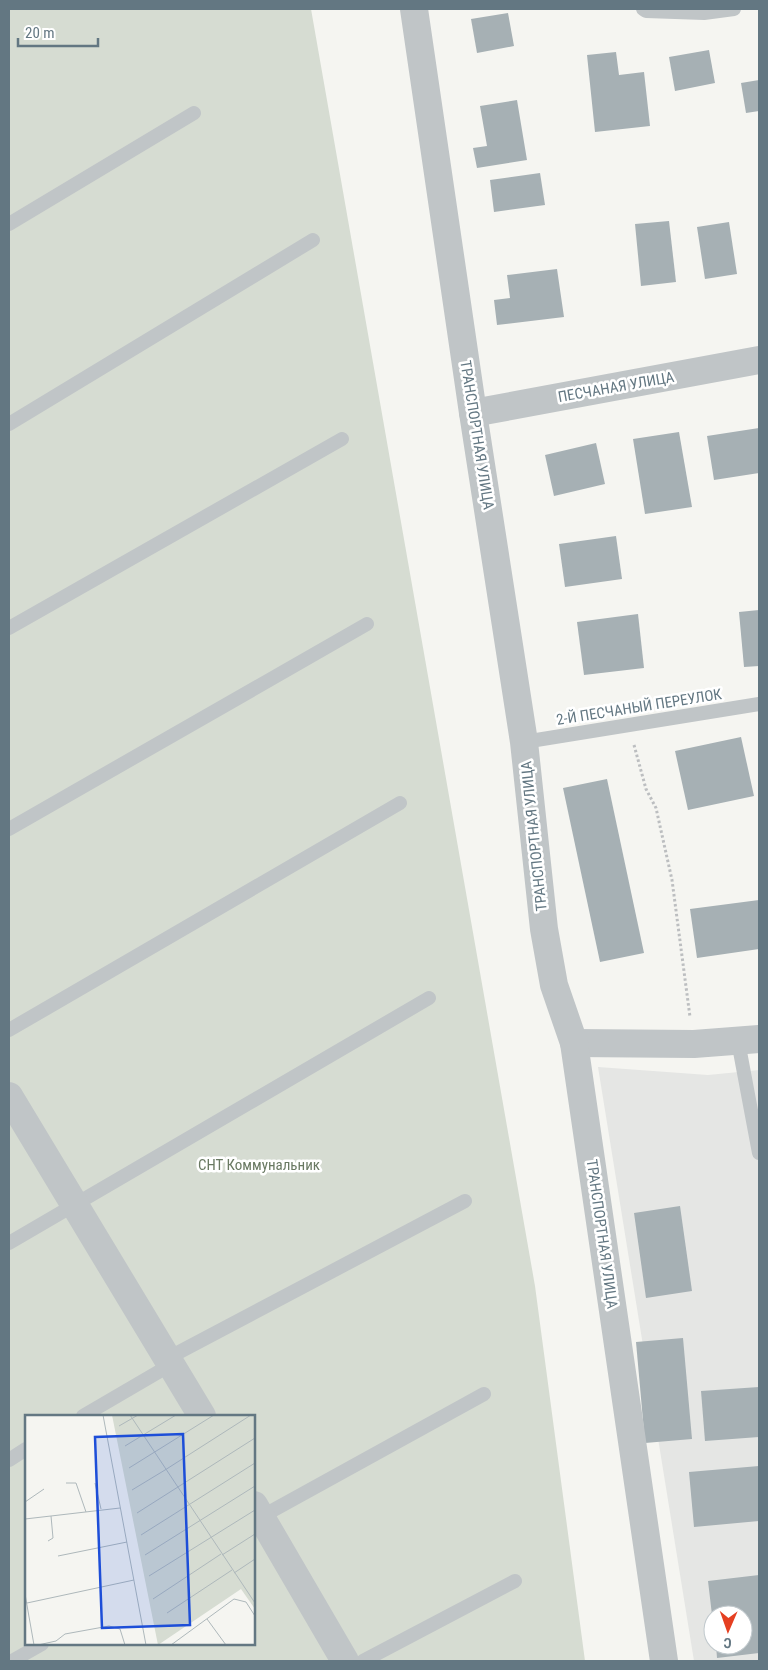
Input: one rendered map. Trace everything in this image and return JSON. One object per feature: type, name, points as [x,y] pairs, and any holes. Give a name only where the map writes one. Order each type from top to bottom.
[{"type":"street","name":"ТРАНСПОРТНАЯ УЛИЦА","points":[[414,9],[473,413],[524,742],[544,929],[554,985],[574,1043],[664,1661]]},
{"type":"street","name":"ПЕСЧАНАЯ УЛИЦА","points":[[473,413],[759,360]]},
{"type":"street","points":[[574,1043],[694,1044],[748,1040]]},
{"type":"street","points":[[9,1096],[201,1415]]},
{"type":"street","points":[[256,1514],[345,1661]]},
{"type":"lane","points":[[643,9],[646,11],[704,13],[734,9]]},
{"type":"lane","points":[[9,224],[194,113]]},
{"type":"lane","points":[[9,424],[313,240]]},
{"type":"lane","points":[[9,628],[342,440]]},
{"type":"lane","points":[[9,829],[367,624]]},
{"type":"lane","name":"2-Й ПЕСЧАНЫЙ ПЕРЕУЛОК","points":[[524,742],[759,704]]},
{"type":"lane","points":[[9,1030],[400,804]]},
{"type":"lane","points":[[9,1243],[429,998]]},
{"type":"lane","points":[[748,1040],[759,1153]]},
{"type":"lane","points":[[85,1415],[170,1361],[465,1201]]},
{"type":"lane","points":[[256,1514],[484,1394]]},
{"type":"lane","points":[[9,1460],[25,1451]]},
{"type":"lane","points":[[363,1661],[515,1581]]},
{"type":"lane","points":[[12,1661],[40,1645]]},
{"type":"path","points":[[628,724],[646,789],[656,808],[672,880],[694,1044]]},
{"type":"shaded area","points":[[598,1067],[708,1075],[759,1070],[759,1661],[694,1661]]},
{"type":"green space","name":"СНТ Коммунальник","points":[[9,9],[311,9],[535,1286],[585,1661],[9,1661]]},
{"type":"building","points":[[508,13],[514,46],[477,53],[471,19]]},
{"type":"building","points":[[709,50],[715,83],[675,91],[669,57]]},
{"type":"building","points":[[616,52],[619,75],[644,72],[650,126],[595,132],[587,55]]},
{"type":"building","points":[[759,80],[759,111],[746,113],[741,83]]},
{"type":"building","points":[[517,100],[527,160],[477,168],[473,148],[487,146],[480,106]]},
{"type":"building","points":[[540,173],[545,205],[494,212],[490,180]]},
{"type":"building","points":[[669,221],[676,282],[641,286],[635,224]]},
{"type":"building","points":[[729,222],[737,274],[705,279],[697,227]]},
{"type":"building","points":[[557,269],[564,317],[497,325],[494,300],[510,298],[507,275]]},
{"type":"building","points":[[759,428],[759,473],[714,480],[707,436]]},
{"type":"building","points":[[679,432],[692,507],[645,514],[633,439]]},
{"type":"building","points":[[596,443],[605,484],[554,496],[545,455]]},
{"type":"building","points":[[616,536],[622,579],[565,587],[559,544]]},
{"type":"building","points":[[759,610],[759,666],[744,667],[739,612]]},
{"type":"building","points":[[638,614],[644,668],[584,675],[577,622]]},
{"type":"building","points":[[741,737],[754,796],[688,810],[675,751]]},
{"type":"building","points":[[607,779],[644,953],[600,962],[563,788]]},
{"type":"building","points":[[759,900],[759,949],[697,958],[690,909]]},
{"type":"building","points":[[680,1206],[692,1291],[646,1298],[634,1213]]},
{"type":"building","points":[[683,1338],[692,1439],[645,1443],[636,1342]]},
{"type":"building","points":[[759,1387],[759,1437],[705,1441],[701,1391]]},
{"type":"building","points":[[759,1466],[759,1521],[694,1527],[689,1472]]},
{"type":"building","points":[[759,1575],[759,1653],[753,1654],[753,1605],[711,1605],[708,1581]]},
{"type":"building","points":[[717,1655],[742,1655],[717,1658]]}]
